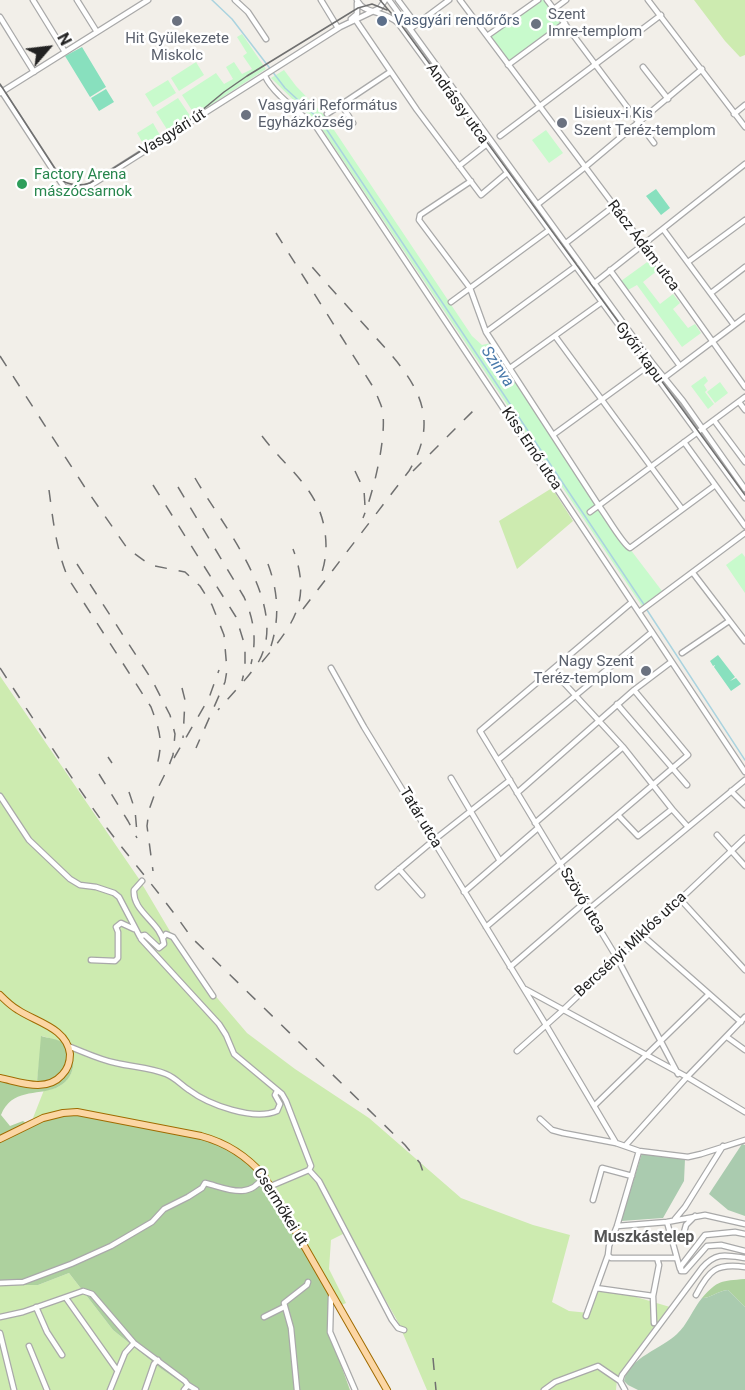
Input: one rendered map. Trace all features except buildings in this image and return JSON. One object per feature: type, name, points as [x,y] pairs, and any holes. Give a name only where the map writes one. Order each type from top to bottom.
[{"type":"main road","points":[[0,995],[18,1011],[58,1033],[68,1046],[70,1057],[68,1067],[60,1078],[53,1082],[34,1085],[0,1078]]},
{"type":"main road","name":"Csermőkei út","points":[[0,1139],[11,1136],[36,1121],[56,1114],[77,1112],[93,1113],[219,1141],[240,1153],[271,1186],[387,1390]]},
{"type":"street","points":[[33,0],[64,52]]},
{"type":"street","points":[[77,0],[97,32]]},
{"type":"street","points":[[1,91],[148,0]]},
{"type":"street","points":[[235,0],[241,4],[266,39]]},
{"type":"street","points":[[241,4],[248,0]]},
{"type":"street","points":[[321,0],[338,28]]},
{"type":"street","points":[[345,24],[357,14],[357,0]]},
{"type":"street","name":"Andrássy utca","points":[[357,0],[362,8],[385,14],[398,23],[532,209]]},
{"type":"street","name":"Vasgyári út","points":[[1,91],[64,187],[74,190],[88,187],[338,28],[380,8],[387,0]]},
{"type":"street","name":"Andrássy utca","points":[[387,0],[412,27],[538,204]]},
{"type":"street","points":[[399,0],[412,27],[449,0]]},
{"type":"street","name":"Rácz Ádám utca","points":[[460,0],[643,244],[745,387]]},
{"type":"street","points":[[487,36],[538,0]]},
{"type":"street","points":[[547,0],[654,143]]},
{"type":"street","points":[[554,9],[566,0]]},
{"type":"street","points":[[648,0],[745,128]]},
{"type":"street","points":[[500,136],[661,15]]},
{"type":"street","points":[[0,17],[34,72]]},
{"type":"street","points":[[355,19],[390,72],[481,195],[507,173]]},
{"type":"street","points":[[508,65],[564,23]]},
{"type":"street","points":[[643,67],[668,99]]},
{"type":"street","points":[[538,204],[585,168],[702,69]]},
{"type":"street","points":[[327,114],[390,72]]},
{"type":"street","name":"Kiss Ernő utca","points":[[265,76],[284,99],[317,128],[632,602],[641,611],[671,662],[745,772]]},
{"type":"street","points":[[341,104],[353,123]]},
{"type":"street","points":[[734,114],[745,105]]},
{"type":"street","points":[[459,166],[487,144]]},
{"type":"street","points":[[592,285],[745,164]]},
{"type":"street","points":[[471,181],[418,217],[470,288],[486,332],[599,506],[614,525],[624,545],[630,548],[714,486]]},
{"type":"street","name":"Győri kapu","points":[[538,204],[566,243],[602,303],[745,498]]},
{"type":"street","points":[[566,243],[614,206]]},
{"type":"street","name":"Győri kapu","points":[[532,209],[664,378],[745,489]]},
{"type":"street","points":[[688,262],[745,220]]},
{"type":"street","points":[[663,229],[734,326]]},
{"type":"street","points":[[451,302],[549,230]]},
{"type":"street","points":[[486,332],[576,266]]},
{"type":"street","points":[[711,293],[745,267]]},
{"type":"street","points":[[610,270],[680,366]]},
{"type":"street","points":[[510,368],[602,303]]},
{"type":"street","points":[[664,378],[745,317]]},
{"type":"street","points":[[555,336],[682,509]]},
{"type":"street","points":[[553,435],[648,366]]},
{"type":"street","points":[[590,512],[745,398]]},
{"type":"street","points":[[739,402],[745,410]]},
{"type":"street","points":[[716,423],[745,462]]},
{"type":"street","points":[[684,442],[745,526]]},
{"type":"street","points":[[641,611],[745,533]]},
{"type":"street","points":[[693,573],[745,641]]},
{"type":"street","points":[[632,602],[552,670],[623,747],[688,827]]},
{"type":"street","points":[[682,653],[729,621]]},
{"type":"street","points":[[498,760],[652,632]]},
{"type":"street","points":[[517,793],[617,704],[671,662]]},
{"type":"street","name":"Tatár utca","points":[[330,668],[616,1143]]},
{"type":"street","name":"Szövő utca","points":[[552,670],[480,731],[617,958],[678,1074]]},
{"type":"street","points":[[486,927],[688,755],[634,690]]},
{"type":"street","points":[[617,704],[687,784]]},
{"type":"street","points":[[465,892],[623,747]]},
{"type":"street","points":[[451,778],[500,861]]},
{"type":"street","points":[[378,887],[510,780]]},
{"type":"street","points":[[588,910],[745,780]]},
{"type":"street","points":[[731,791],[745,805]]},
{"type":"street","points":[[0,796],[29,840],[70,879],[80,885],[114,893],[119,897],[141,939],[219,1024],[234,1054],[282,1094],[311,1166],[309,1170]]},
{"type":"street","points":[[618,815],[638,837],[672,809]]},
{"type":"street","points":[[717,835],[745,866]]},
{"type":"street","name":"Bercsényi Miklós utca","points":[[517,1051],[745,838]]},
{"type":"street","points":[[399,869],[422,895]]},
{"type":"street","points":[[141,939],[140,936],[145,935],[159,948],[164,944],[161,933],[136,901],[134,890],[142,881]]},
{"type":"street","points":[[680,899],[745,970]]},
{"type":"street","points":[[510,967],[584,903]]},
{"type":"street","points":[[90,960],[115,961],[119,952],[116,927],[121,923],[135,929]]},
{"type":"street","points":[[163,938],[166,934],[173,938],[213,996]]},
{"type":"street","points":[[624,1146],[743,1020],[709,994],[642,935]]},
{"type":"street","points":[[524,988],[687,1077],[745,1112]]},
{"type":"street","points":[[594,1106],[709,994]]},
{"type":"street","points":[[727,1036],[745,1050]]},
{"type":"street","points":[[68,1046],[112,1063],[165,1074],[176,1079],[190,1091],[243,1113],[268,1115],[277,1111],[280,1104],[275,1095],[277,1091]]},
{"type":"street","points":[[540,1119],[552,1130],[616,1143],[639,1151],[688,1156],[745,1140]]},
{"type":"street","points":[[675,1219],[686,1207],[723,1146]]},
{"type":"street","points":[[586,1316],[608,1256],[609,1246],[639,1151]]},
{"type":"street","points":[[592,1200],[602,1168],[632,1176]]},
{"type":"street","points":[[271,1186],[309,1170]]},
{"type":"street","points":[[309,1170],[319,1181],[392,1320],[398,1328],[404,1330]]},
{"type":"street","points":[[0,1283],[23,1282],[111,1246],[152,1222],[164,1209],[188,1197],[202,1188],[205,1183],[237,1193],[256,1184],[264,1176]]},
{"type":"street","points":[[617,1226],[705,1215],[745,1224]]},
{"type":"street","points":[[683,1236],[686,1225],[695,1216]]},
{"type":"street","points":[[667,1221],[681,1271]]},
{"type":"street","points":[[681,1271],[681,1266],[705,1235],[735,1232],[745,1234]]},
{"type":"street","points":[[681,1271],[685,1271],[707,1246],[721,1245],[745,1251]]},
{"type":"street","points":[[608,1256],[611,1258],[677,1258]]},
{"type":"street","points":[[620,1382],[622,1375],[708,1261],[719,1256],[745,1257]]},
{"type":"street","points":[[654,1323],[653,1296],[657,1258]]},
{"type":"street","points":[[696,1295],[707,1276],[717,1268],[731,1265],[745,1267]]},
{"type":"street","points":[[297,1390],[291,1328],[284,1303],[308,1282]]},
{"type":"street","points":[[596,1288],[653,1296]]},
{"type":"street","points":[[0,1317],[83,1292],[92,1294],[134,1343],[158,1360],[186,1387],[196,1390]]},
{"type":"street","points":[[331,1292],[330,1332],[354,1390]]},
{"type":"street","points":[[66,1298],[117,1370]]},
{"type":"street","points":[[36,1307],[47,1332],[62,1355]]},
{"type":"street","points":[[264,1317],[284,1307]]},
{"type":"street","points":[[0,1333],[14,1390]]},
{"type":"street","points":[[110,1390],[125,1353],[134,1343]]},
{"type":"street","points":[[29,1346],[47,1390]]},
{"type":"street","points":[[145,1390],[154,1364],[158,1360]]},
{"type":"street","points":[[544,1390],[555,1382],[598,1366],[620,1382],[624,1390]]},
{"type":"green space","points":[[541,0],[545,0],[564,27],[507,67],[485,38]]},
{"type":"green space","points":[[694,0],[745,0],[745,55],[740,57],[725,41]]},
{"type":"green space","points":[[242,34],[266,69],[195,115],[182,95],[216,73],[224,84],[233,79],[226,67],[234,62],[242,74],[252,69],[243,56],[247,53],[237,37]]},
{"type":"green space","points":[[82,47],[106,87],[90,97],[65,56]]},
{"type":"green space","points":[[196,62],[204,75],[179,91],[171,78]]},
{"type":"green space","points":[[284,70],[324,115],[472,336],[482,345],[491,343],[630,549],[662,591],[642,606],[320,126],[271,78]]},
{"type":"green space","points":[[168,80],[176,93],[153,107],[145,94]]},
{"type":"green space","points":[[106,89],[114,102],[99,111],[91,98]]},
{"type":"green space","points":[[178,98],[191,117],[168,131],[156,112]]},
{"type":"green space","points":[[153,123],[161,137],[145,147],[137,133]]},
{"type":"green space","points":[[546,130],[563,153],[549,163],[532,140]]},
{"type":"green space","points":[[656,189],[670,208],[661,215],[646,196]]},
{"type":"green space","points":[[650,260],[658,270],[643,282],[660,304],[673,294],[680,303],[673,309],[688,328],[695,324],[701,333],[682,347],[637,285],[628,290],[621,281]]},
{"type":"green space","points":[[705,376],[708,381],[704,385],[707,390],[705,392],[714,404],[708,409],[691,386]]},
{"type":"green space","points":[[720,382],[728,393],[715,403],[707,392]]},
{"type":"green space","points":[[552,488],[573,521],[517,569],[499,521]]},
{"type":"green space","points":[[742,553],[745,557],[745,593],[726,565]]},
{"type":"green space","points":[[718,655],[735,677],[730,681],[736,678],[741,684],[731,691],[714,667],[715,665],[713,666],[710,661]]},
{"type":"green space","points":[[0,676],[139,879],[174,938],[207,986],[247,1033],[295,1069],[369,1118],[461,1198],[533,1225],[570,1235],[552,1302],[569,1311],[589,1313],[599,1286],[670,1307],[617,1379],[616,1390],[427,1390],[398,1322],[347,1232],[331,1240],[329,1269],[346,1303],[339,1306],[43,1118],[33,1118],[44,1090],[64,1083],[71,1073],[73,1061],[69,1049],[64,1044],[42,1036],[37,1082],[0,1075]]},
{"type":"green space","points":[[41,1036],[58,1040],[68,1048],[73,1061],[71,1074],[56,1088],[25,1094],[11,1101],[1,1115],[10,1126],[23,1121],[29,1125],[70,1112],[211,1138],[255,1166],[331,1292],[332,1340],[350,1390],[192,1390],[160,1368],[113,1330],[69,1273],[38,1285],[0,1285],[0,1075],[37,1082]]},
{"type":"green space","points":[[742,1144],[745,1145],[745,1216],[728,1210],[709,1194]]},
{"type":"green space","points":[[642,1153],[685,1159],[684,1181],[663,1218],[621,1221]]},
{"type":"green space","points":[[69,1273],[113,1330],[160,1368],[192,1390],[0,1390],[0,1285],[38,1285]]},
{"type":"green space","points":[[745,1279],[745,1307],[728,1290],[702,1298],[720,1283]]},
{"type":"green space","points":[[728,1290],[745,1307],[745,1390],[638,1390],[624,1381],[632,1366],[681,1330],[702,1298]]},
{"type":"waterway","name":"Szinva","points":[[212,0],[232,19],[285,88],[321,121],[645,606]]},
{"type":"waterway","name":"Szinva","points":[[647,610],[745,760]]},
{"type":"tram line","points":[[380,0],[402,26],[745,495]]},
{"type":"tram line","points":[[0,84],[63,181],[73,185],[83,185],[90,183],[190,120],[247,76],[358,8],[372,4],[387,10]]},
{"type":"railway","points":[[276,233],[375,390],[382,408],[381,448],[375,480],[363,518]]},
{"type":"railway","points":[[303,609],[409,471],[420,449],[424,429],[423,411],[408,377],[383,345],[306,260]]},
{"type":"railway","points":[[0,356],[127,548],[150,565],[185,572],[200,586],[212,605],[224,635],[227,670],[225,682],[196,748]]},
{"type":"railway","points":[[413,471],[478,406]]},
{"type":"railway","points":[[262,436],[304,485],[320,511],[326,550],[318,581]]},
{"type":"railway","points":[[355,471],[364,490],[365,506]]},
{"type":"railway","points":[[195,478],[249,566],[266,615],[266,639],[259,661],[218,710]]},
{"type":"railway","points":[[153,485],[236,617],[245,646],[245,669],[242,681]]},
{"type":"railway","points":[[178,487],[244,597],[253,630],[254,646],[251,664]]},
{"type":"railway","points":[[49,490],[58,545],[68,578],[151,707],[160,740],[155,773]]},
{"type":"railway","points":[[262,662],[283,635],[297,610],[301,583],[293,549]]},
{"type":"railway","points":[[77,564],[152,680],[170,715],[175,734],[173,755],[149,810],[147,826],[153,871]]},
{"type":"railway","points":[[268,564],[277,605],[276,625],[271,646]]},
{"type":"railway","points":[[0,668],[93,808],[191,937],[405,1145],[420,1163],[423,1172]]},
{"type":"railway","points":[[174,758],[209,698],[219,670]]},
{"type":"railway","points":[[182,688],[185,700],[183,738]]},
{"type":"railway","points":[[108,757],[112,763]]},
{"type":"railway","points":[[99,774],[137,838]]},
{"type":"railway","points":[[129,792],[135,810],[137,833]]},
{"type":"railway","points":[[433,1358],[436,1390]]},
{"type":"place","name":"Hit Gyülekezete Miskolc","points":[[177,21]]},
{"type":"place","name":"Vasgyári rendőrőrs","points":[[382,21]]},
{"type":"place","name":"Szent Imre-templom","points":[[536,24]]},
{"type":"place","name":"Vasgyári Református Egyházközség","points":[[246,115]]},
{"type":"place","name":"Lisieux-i Kis Szent Teréz-templom","points":[[562,123]]},
{"type":"place","name":"Factory Arena mászócsarnok","points":[[22,184]]},
{"type":"place","name":"Nagy Szent Teréz-templom","points":[[646,671]]},
{"type":"district","name":"Muszkástelep","points":[[644,1238]]}]
